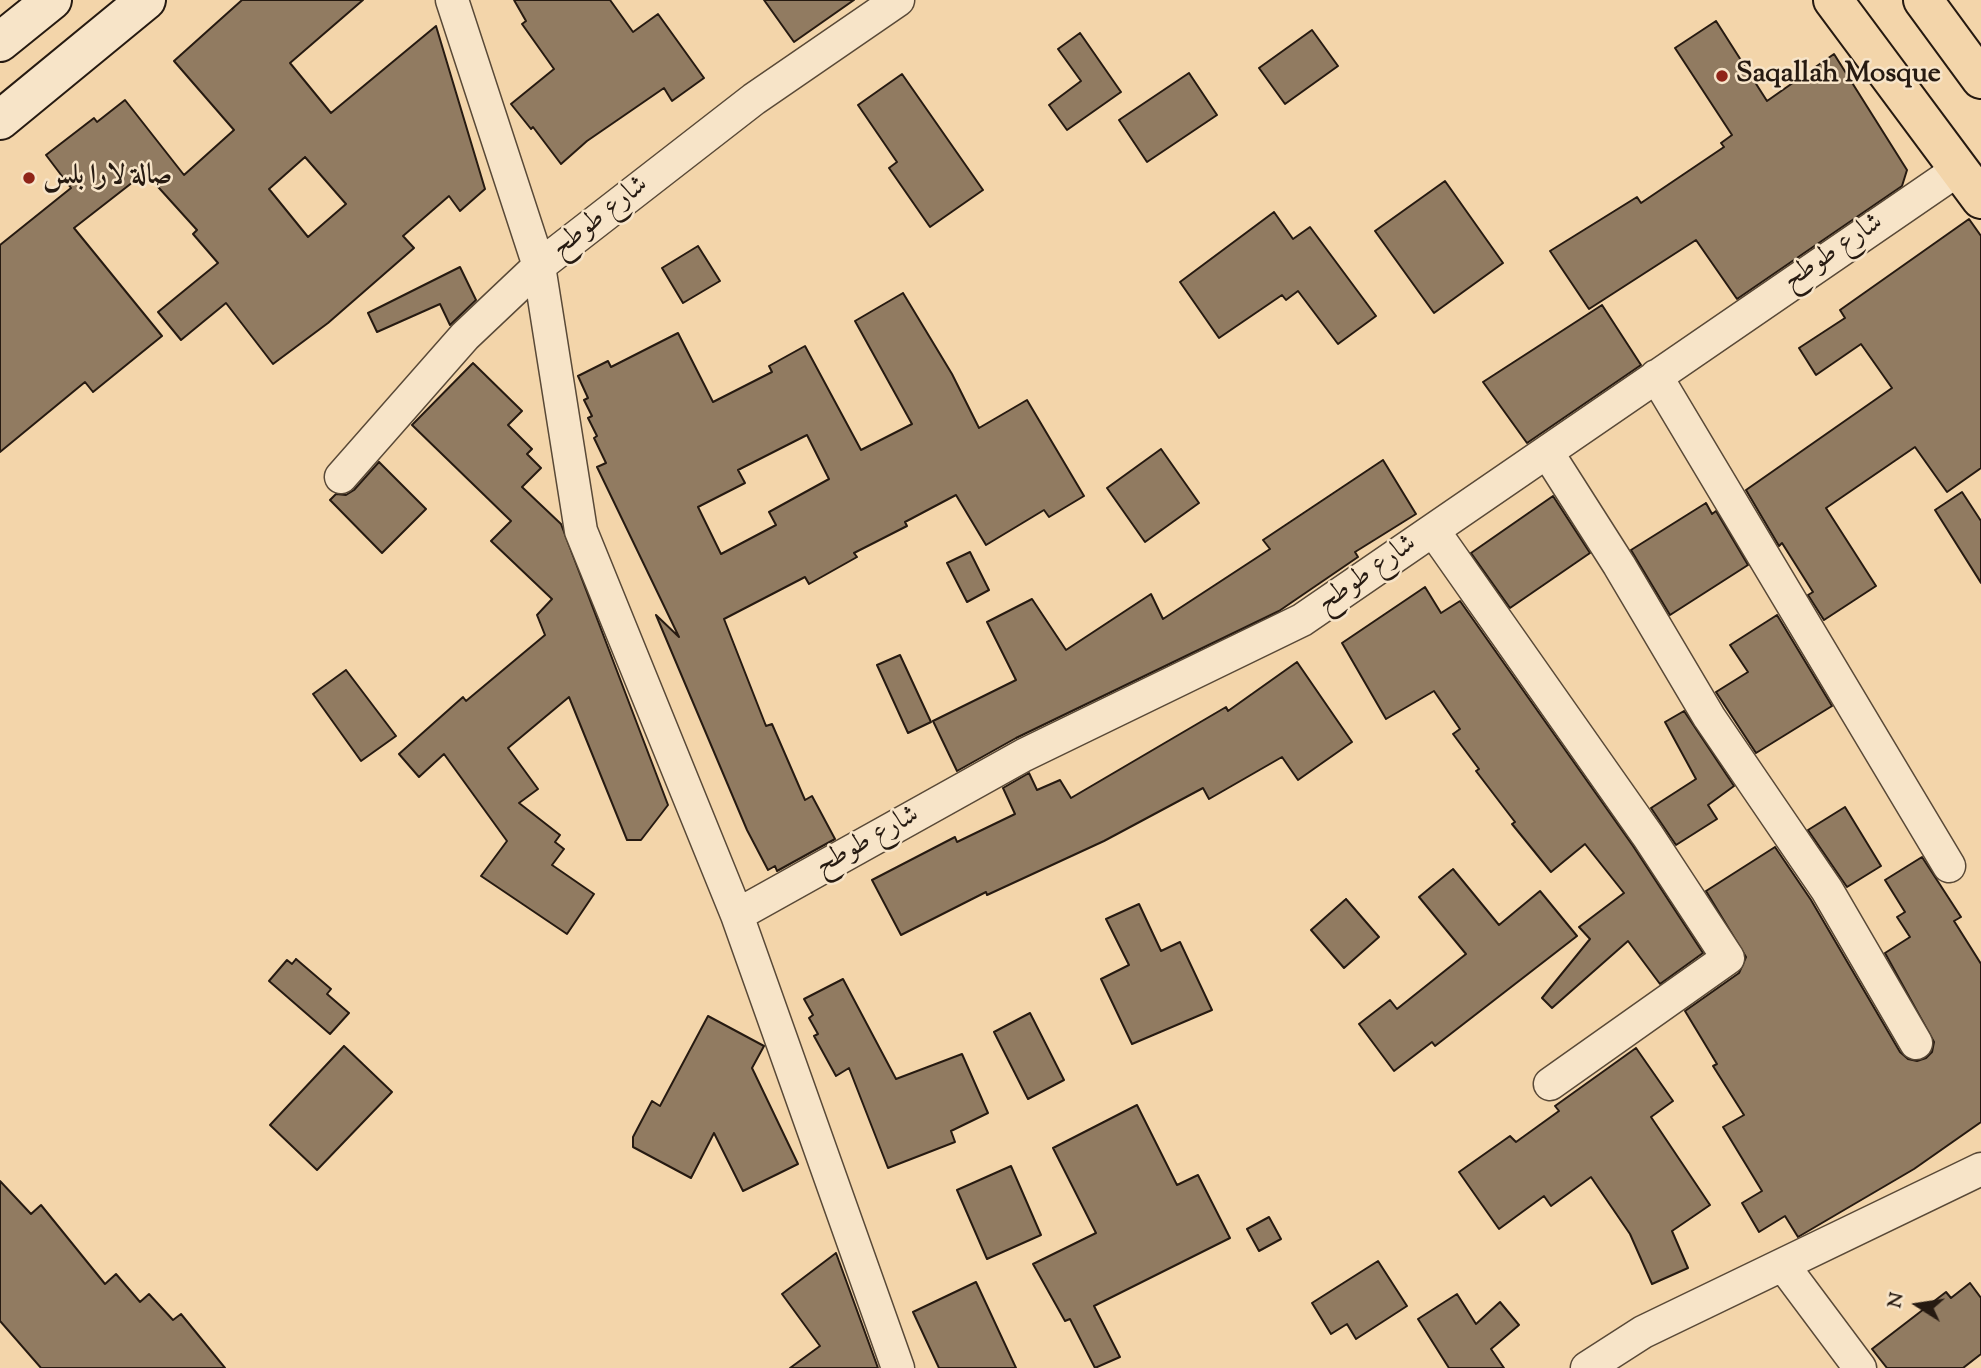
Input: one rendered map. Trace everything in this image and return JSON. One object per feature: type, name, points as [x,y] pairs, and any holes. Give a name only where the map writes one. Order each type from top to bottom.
[{"type":"highway","points":[[1833,0],[1981,199]]},
{"type":"highway","points":[[1923,0],[1981,79]]},
{"type":"main road","points":[[0,42],[52,0]]},
{"type":"main road","points":[[0,120],[146,0]]},
{"type":"street","points":[[452,0],[539,266],[580,531],[737,915],[898,1368]]},
{"type":"street","name":"شارع طوطح","points":[[341,477],[466,336],[539,266],[754,99],[898,0]]},
{"type":"street","name":"شارع طوطح","points":[[737,915],[1024,755],[1303,620],[1959,169]]},
{"type":"street","points":[[1656,376],[1949,866]]},
{"type":"street","points":[[1547,452],[1619,565],[1709,717],[1828,890],[1916,1043]]},
{"type":"street","points":[[1433,530],[1633,815],[1728,958],[1550,1084]]},
{"type":"street","points":[[1587,1368],[1643,1332],[1981,1169]]},
{"type":"street","points":[[1783,1265],[1860,1368]]},
{"type":"building","points":[[242,0],[363,0],[290,63],[331,113],[436,26],[485,189],[460,211],[449,196],[403,236],[414,248],[328,323],[273,364],[226,303],[181,340],[158,312],[218,263],[193,234],[197,230],[150,178],[146,181],[142,175],[74,228],[162,336],[93,392],[85,382],[0,452],[0,245],[71,188],[46,155],[94,118],[97,122],[125,100],[184,175],[234,130],[174,61]],"holes":[[[305,157],[346,204],[308,237],[269,189]]]},
{"type":"building","points":[[514,0],[610,0],[633,32],[658,14],[704,78],[672,101],[664,88],[587,141],[561,164],[533,127],[531,129],[511,104],[554,69],[522,24],[526,21]]},
{"type":"building","points":[[764,0],[854,0],[794,42]]},
{"type":"building","points":[[1716,21],[1767,101],[1834,54],[1907,170],[1902,186],[1737,299],[1696,240],[1589,309],[1550,251],[1637,197],[1641,203],[1724,147],[1721,143],[1732,135],[1675,48]]},
{"type":"building","points":[[1312,30],[1338,66],[1285,104],[1259,68]]},
{"type":"building","points":[[1080,33],[1121,92],[1067,130],[1049,105],[1081,81],[1058,49]]},
{"type":"building","points":[[1189,73],[1217,115],[1147,162],[1119,120]]},
{"type":"building","points":[[902,74],[983,190],[930,227],[889,168],[897,162],[858,105]]},
{"type":"building","points":[[1445,181],[1503,263],[1434,313],[1375,231]]},
{"type":"building","points":[[1274,212],[1293,239],[1310,227],[1376,316],[1338,344],[1298,291],[1286,300],[1282,295],[1219,338],[1180,282]]},
{"type":"building","points":[[1969,219],[1981,236],[1981,468],[1947,492],[1915,447],[1826,508],[1876,586],[1824,620],[1808,595],[1813,592],[1782,543],[1779,546],[1746,490],[1892,388],[1861,344],[1816,375],[1799,348],[1845,318],[1840,310]]},
{"type":"building","points":[[698,246],[720,281],[683,303],[662,268]]},
{"type":"building","points":[[460,267],[476,300],[450,325],[440,304],[377,332],[368,313]]},
{"type":"building","points":[[903,293],[952,374],[979,428],[1027,400],[1084,496],[1049,517],[1044,510],[986,545],[956,495],[905,522],[907,526],[854,553],[857,557],[809,584],[805,577],[724,619],[766,726],[772,724],[805,800],[812,796],[835,839],[777,871],[775,866],[768,870],[747,830],[656,615],[679,637],[597,467],[606,463],[594,438],[597,436],[588,418],[592,416],[584,400],[588,398],[578,376],[608,361],[611,367],[678,333],[713,402],[772,372],[769,366],[805,346],[861,450],[912,424],[855,321]],"holes":[[[807,435],[829,479],[769,512],[776,525],[721,554],[698,507],[745,483],[738,470]]]},
{"type":"building","points":[[1602,305],[1641,365],[1527,443],[1483,382]]},
{"type":"building","points":[[473,363],[522,411],[508,425],[532,449],[527,454],[541,468],[522,487],[561,524],[668,805],[641,840],[627,840],[569,697],[508,748],[538,789],[519,803],[560,835],[555,842],[564,849],[552,865],[594,894],[567,934],[481,876],[507,841],[444,754],[419,777],[399,754],[463,697],[466,701],[545,635],[537,615],[552,599],[491,541],[511,521],[412,425]]},
{"type":"building","points":[[1161,449],[1199,503],[1145,542],[1107,488]]},
{"type":"building","points":[[1383,460],[1416,514],[1355,552],[1358,557],[1279,611],[1016,738],[957,771],[933,721],[1016,680],[987,622],[1032,599],[1066,650],[1151,594],[1163,619],[1270,549],[1263,540]]},
{"type":"building","points":[[379,462],[426,509],[382,553],[330,500],[336,494],[346,495],[354,490]]},
{"type":"building","points":[[1962,492],[1981,521],[1981,583],[1935,510]]},
{"type":"building","points":[[1553,496],[1590,553],[1510,608],[1471,553]]},
{"type":"building","points":[[1706,503],[1712,514],[1716,511],[1748,565],[1670,615],[1631,550]]},
{"type":"building","points":[[970,552],[989,590],[967,602],[947,563]]},
{"type":"building","points":[[1425,587],[1441,613],[1460,601],[1633,846],[1703,953],[1660,984],[1628,941],[1552,1008],[1542,998],[1590,939],[1579,927],[1624,893],[1585,844],[1551,872],[1512,824],[1515,822],[1476,771],[1479,769],[1453,734],[1460,729],[1434,691],[1386,719],[1342,643]]},
{"type":"building","points":[[1777,615],[1832,706],[1756,753],[1716,692],[1748,672],[1730,645]]},
{"type":"building","points":[[900,655],[931,722],[908,733],[877,665]]},
{"type":"building","points":[[1297,662],[1352,742],[1298,780],[1282,757],[1209,799],[1203,788],[1104,841],[987,895],[986,892],[901,935],[872,880],[955,837],[957,842],[1015,814],[1003,788],[1029,773],[1037,790],[1060,780],[1071,798],[1226,707],[1228,711]]},
{"type":"building","points":[[346,670],[396,736],[361,761],[313,694]]},
{"type":"building","points":[[1684,711],[1734,786],[1708,805],[1717,819],[1676,845],[1651,808],[1696,779],[1665,722]]},
{"type":"building","points":[[1845,807],[1881,866],[1847,887],[1808,830]]},
{"type":"building","points":[[1775,847],[1811,900],[1900,1052],[1908,1059],[1917,1061],[1926,1058],[1932,1052],[1934,1042],[1885,953],[1910,937],[1897,917],[1905,912],[1885,880],[1922,857],[1961,917],[1954,921],[1981,964],[1981,1122],[1914,1169],[1798,1237],[1785,1216],[1759,1232],[1742,1203],[1762,1191],[1723,1127],[1744,1115],[1713,1066],[1717,1064],[1685,1011],[1739,973],[1746,957],[1706,891]]},
{"type":"building","points":[[1453,869],[1499,925],[1540,891],[1577,936],[1435,1046],[1432,1042],[1394,1071],[1359,1024],[1390,1000],[1397,1009],[1466,954],[1419,897]]},
{"type":"building","points":[[1346,899],[1379,937],[1344,968],[1311,930]]},
{"type":"building","points":[[1139,904],[1161,951],[1180,942],[1212,1010],[1132,1044],[1101,979],[1129,965],[1106,919]]},
{"type":"building","points":[[296,959],[331,989],[327,994],[349,1013],[330,1034],[269,981],[287,960],[292,964]]},
{"type":"building","points":[[843,979],[896,1079],[962,1054],[988,1113],[951,1131],[955,1142],[888,1168],[849,1068],[836,1076],[814,1036],[818,1034],[809,1018],[813,1015],[804,999]]},
{"type":"building","points":[[1030,1013],[1064,1080],[1028,1099],[994,1032]]},
{"type":"building","points":[[708,1016],[764,1046],[752,1068],[798,1164],[743,1191],[714,1133],[691,1178],[633,1147],[633,1137],[652,1101],[660,1106]]},
{"type":"building","points":[[344,1046],[392,1092],[317,1170],[270,1125]]},
{"type":"building","points":[[1636,1048],[1673,1101],[1651,1117],[1710,1205],[1672,1231],[1688,1268],[1652,1284],[1630,1234],[1591,1177],[1551,1206],[1544,1196],[1499,1229],[1459,1172],[1510,1136],[1516,1142],[1559,1111],[1555,1106]]},
{"type":"building","points":[[1137,1105],[1177,1185],[1198,1175],[1230,1238],[1094,1306],[1120,1357],[1095,1368],[1070,1319],[1065,1321],[1033,1264],[1096,1233],[1053,1148]]},
{"type":"building","points":[[1011,1166],[1041,1235],[987,1259],[957,1190]]},
{"type":"building","points":[[0,1181],[31,1214],[41,1205],[105,1284],[116,1274],[140,1302],[149,1294],[173,1320],[181,1314],[225,1368],[41,1368],[0,1321]]},
{"type":"building","points":[[1269,1217],[1281,1239],[1259,1251],[1247,1229]]},
{"type":"building","points":[[836,1253],[878,1368],[790,1368],[820,1346],[782,1294]]},
{"type":"building","points":[[1378,1261],[1407,1306],[1356,1339],[1347,1324],[1331,1334],[1312,1303]]},
{"type":"building","points":[[976,1282],[1016,1368],[939,1368],[913,1312]]},
{"type":"building","points":[[1970,1283],[1981,1298],[1981,1354],[1963,1368],[1887,1368],[1872,1349],[1946,1292],[1951,1298]]},
{"type":"building","points":[[1457,1294],[1476,1324],[1500,1302],[1519,1325],[1491,1349],[1504,1368],[1449,1368],[1418,1319]]},
{"type":"place","name":"Saqallah Mosque","points":[[1722,76]]},
{"type":"place","name":"صالة لارا بلس","points":[[29,178]]}]
